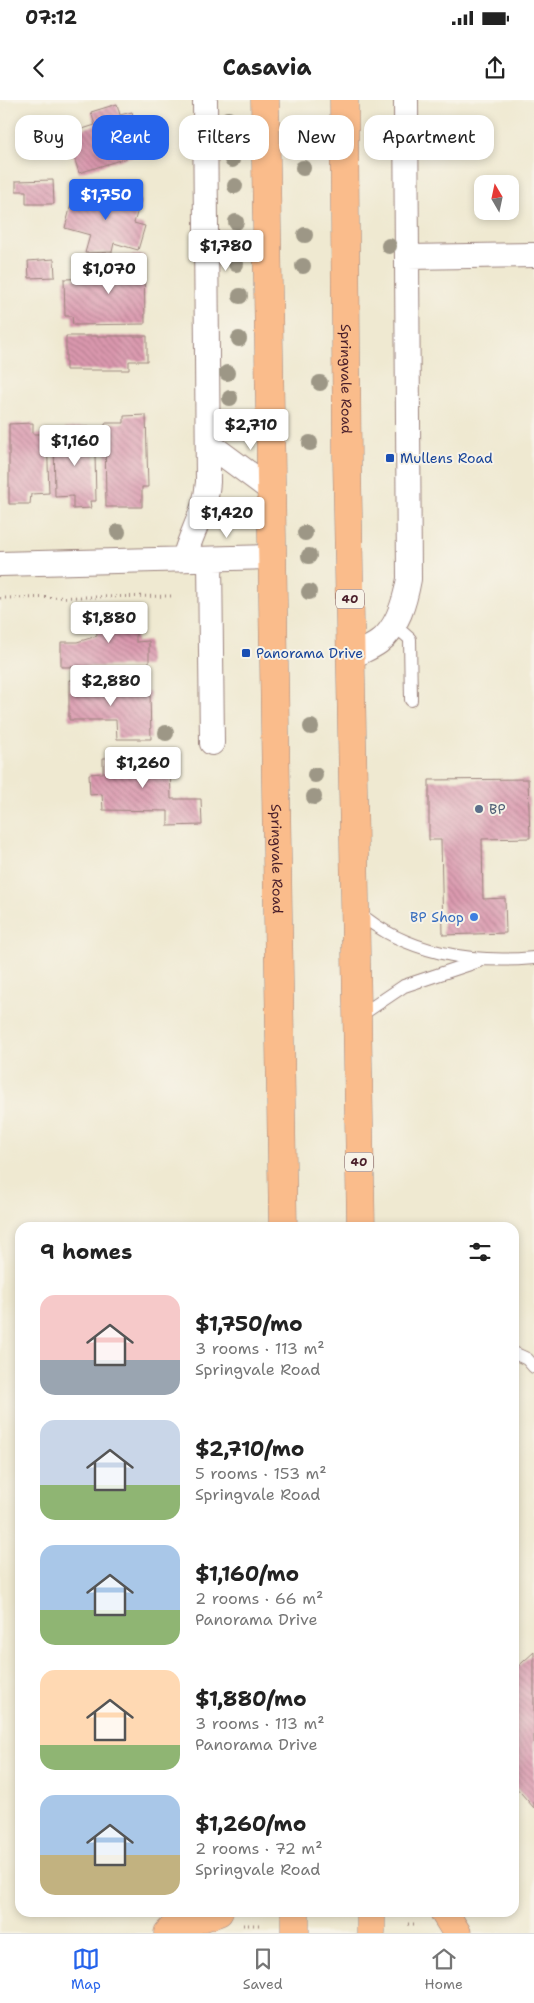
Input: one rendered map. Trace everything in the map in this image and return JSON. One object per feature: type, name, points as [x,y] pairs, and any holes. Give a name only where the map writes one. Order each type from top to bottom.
[{"type":"highway","name":"Springvale Road","points":[[265,100],[283,1222]]},
{"type":"highway","name":"Springvale Road","points":[[344,100],[354,908],[361,1222]]},
{"type":"highway","points":[[168,1933],[174,1928],[205,1917]]},
{"type":"highway","points":[[295,1917],[295,1933]]},
{"type":"highway","points":[[370,1917],[371,1933]]},
{"type":"highway","points":[[447,1917],[457,1933]]},
{"type":"street","points":[[184,559],[191,533],[205,504],[209,444],[204,100]]},
{"type":"street","points":[[351,657],[379,642],[394,625],[406,596],[409,579],[406,100]]},
{"type":"street","points":[[408,257],[534,255]]},
{"type":"street","points":[[209,444],[270,489]]},
{"type":"street","points":[[0,564],[272,557]]},
{"type":"street","points":[[210,559],[212,743]]},
{"type":"lane","points":[[394,625],[410,639],[411,700]]},
{"type":"lane","points":[[354,908],[373,925],[399,940],[421,948],[482,960],[534,958]]},
{"type":"lane","points":[[356,1018],[404,986],[482,960]]},
{"type":"lane","points":[[519,1355],[528,1359],[534,1366]]},
{"type":"path","points":[[0,598],[172,596]]},
{"type":"building","points":[[117,104],[120,115],[92,115],[91,112]]},
{"type":"building","points":[[132,112],[133,115],[120,115]]},
{"type":"building","points":[[92,126],[92,160],[120,160],[79,173],[75,160],[82,160],[82,129]]},
{"type":"building","points":[[53,180],[54,204],[26,204],[26,191],[16,191],[16,181]]},
{"type":"building","points":[[75,189],[108,198],[110,191],[141,200],[134,223],[145,226],[138,250],[114,243],[112,252],[85,253],[90,235],[65,228]]},
{"type":"building","points":[[144,255],[145,324],[73,325],[72,316],[65,316],[64,279],[108,278],[108,256]]},
{"type":"building","points":[[54,259],[55,277],[29,278],[28,261]]},
{"type":"building","points":[[66,336],[147,336],[147,361],[129,361],[129,370],[66,370]]},
{"type":"building","points":[[146,415],[148,487],[142,487],[142,507],[106,507],[105,423],[124,423],[124,416]]},
{"type":"building","points":[[33,423],[33,434],[47,434],[49,493],[31,494],[30,504],[9,504],[9,424]]},
{"type":"building","points":[[89,427],[90,454],[95,454],[96,501],[90,501],[91,508],[73,509],[73,496],[55,497],[54,435],[65,435],[65,428]]},
{"type":"building","points":[[136,609],[136,642],[149,641],[149,666],[61,667],[61,642],[77,642],[97,636],[95,611]]},
{"type":"building","points":[[69,680],[122,680],[122,693],[150,692],[151,739],[117,739],[116,720],[69,720]]},
{"type":"building","points":[[170,757],[171,799],[201,799],[202,825],[168,826],[168,811],[103,810],[102,794],[90,795],[89,774],[103,773],[103,758]]},
{"type":"building","points":[[528,779],[530,838],[482,839],[483,899],[505,898],[506,933],[443,935],[441,840],[429,840],[429,780]]},
{"type":"building","points":[[534,1652],[534,1808],[519,1791],[519,1666]]},
{"type":"place","name":"Mullens Road","points":[[390,458]]},
{"type":"place","name":"Panorama Drive","points":[[246,653]]},
{"type":"place","name":"BP","points":[[479,809]]},
{"type":"place","name":"BP Shop","points":[[474,917]]}]
